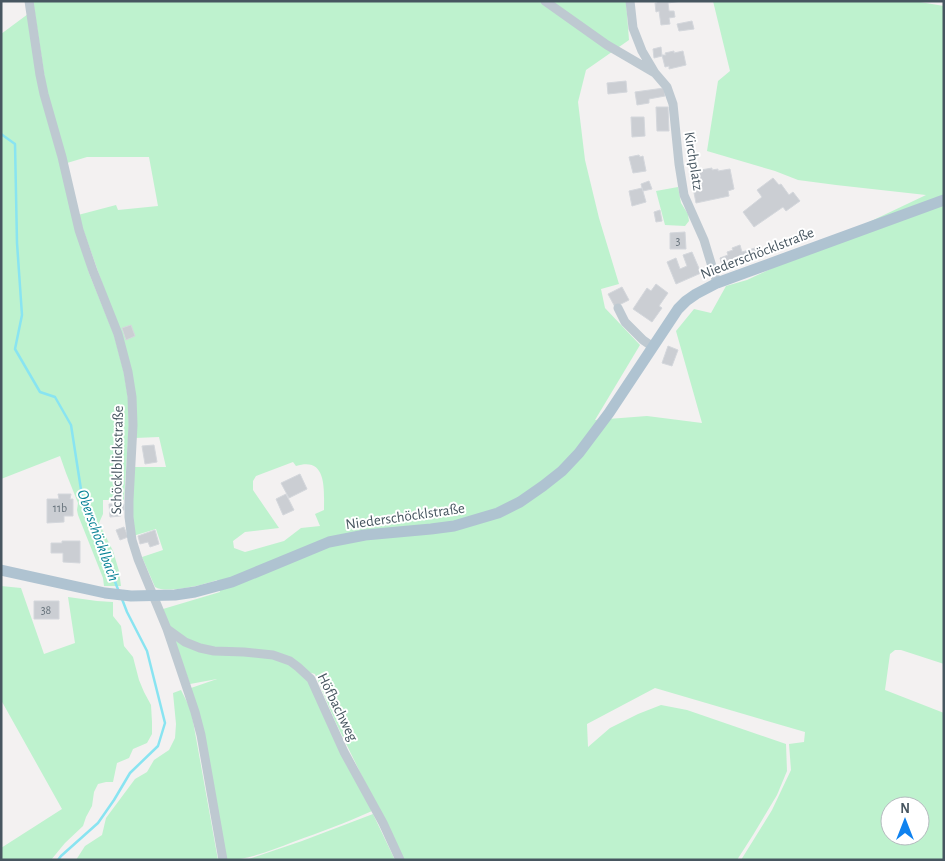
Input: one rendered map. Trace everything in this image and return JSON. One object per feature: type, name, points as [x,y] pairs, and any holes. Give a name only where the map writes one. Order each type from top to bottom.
[{"type":"main road","name":"Niederschöcklstraße","points":[[1,570],[73,591],[131,596],[195,592],[232,582],[329,542],[365,535],[454,526],[498,513],[520,502],[542,486],[579,453],[614,406],[678,310],[686,301],[717,283],[944,200]]},
{"type":"street","name":"Schöcklblickstraße","points":[[29,1],[44,94],[62,157],[79,230],[118,334],[128,372],[132,397],[133,425],[129,500],[132,540],[167,629],[195,712],[201,735],[223,860]]},
{"type":"street","points":[[545,1],[607,45],[655,74]]},
{"type":"street","name":"Kirchplatz","points":[[630,1],[633,28],[642,51],[655,74],[667,87],[671,96],[684,195],[704,240],[717,283]]},
{"type":"street","points":[[634,62],[639,58],[642,51]]},
{"type":"street","points":[[618,308],[625,322],[653,347]]},
{"type":"street","name":"Höfbachweg","points":[[167,629],[185,642],[200,648],[214,651],[273,655],[298,667],[311,679],[344,752],[400,860]]},
{"type":"green space","points":[[33,1],[626,1],[629,40],[586,70],[578,102],[585,160],[599,218],[619,284],[601,289],[605,308],[640,345],[595,420],[647,416],[702,423],[676,331],[694,309],[711,313],[726,286],[747,280],[926,195],[798,180],[775,171],[707,151],[718,81],[730,71],[713,1],[914,1],[944,6],[944,664],[901,650],[895,650],[890,654],[885,690],[944,713],[944,860],[741,860],[772,810],[791,770],[789,744],[804,742],[805,732],[655,688],[587,724],[588,747],[610,728],[661,705],[687,710],[786,744],[787,771],[777,795],[737,860],[403,860],[335,721],[315,674],[301,670],[308,679],[372,811],[269,851],[235,860],[226,860],[191,688],[217,679],[190,684],[163,609],[220,592],[217,580],[168,590],[155,587],[142,557],[163,550],[156,529],[133,536],[132,467],[166,467],[159,437],[135,438],[116,322],[78,215],[116,205],[118,210],[158,206],[149,157],[87,157],[67,163],[47,93]],"holes":[[[293,462],[296,466],[306,464],[313,466],[322,476],[324,510],[315,514],[320,526],[301,528],[284,541],[245,552],[234,548],[233,541],[245,532],[279,528],[253,490],[253,481],[256,476]]]},
{"type":"green space","points":[[28,14],[51,131],[89,273],[114,335],[124,373],[128,398],[129,425],[124,500],[103,500],[103,514],[99,523],[113,551],[121,586],[104,586],[103,578],[78,515],[78,503],[60,456],[1,479],[1,34]]},
{"type":"green space","points":[[678,187],[681,203],[688,214],[689,221],[685,226],[665,225],[656,191]]},
{"type":"green space","points":[[1,586],[21,588],[44,654],[75,643],[68,597],[113,602],[113,616],[121,626],[124,646],[133,657],[139,680],[151,705],[152,734],[147,743],[133,749],[129,758],[117,763],[113,782],[98,784],[94,792],[92,806],[83,826],[51,860],[1,860],[1,848],[62,809],[1,700]]},
{"type":"green space","points":[[181,690],[191,710],[218,860],[76,860],[85,846],[102,835],[106,818],[135,779],[147,772],[154,760],[169,750],[175,738],[176,724],[173,693]]},
{"type":"green space","points":[[373,814],[395,860],[246,860],[302,841]]},
{"type":"building","points":[[657,1],[682,1],[668,3],[669,11],[674,11],[675,17],[669,18],[670,24],[661,25],[659,11],[656,12],[655,3]]},
{"type":"building","points":[[692,21],[694,29],[679,31],[677,24]]},
{"type":"building","points":[[661,47],[662,56],[654,58],[653,49]]},
{"type":"building","points":[[674,51],[674,53],[683,51],[686,65],[669,69],[669,66],[665,67],[662,55]]},
{"type":"building","points":[[626,81],[627,92],[608,94],[607,83]]},
{"type":"building","points":[[664,88],[665,96],[649,99],[649,103],[637,105],[635,92]]},
{"type":"building","points":[[656,107],[668,107],[669,131],[657,131]]},
{"type":"building","points":[[631,117],[644,117],[645,136],[632,137]]},
{"type":"building","points":[[639,155],[640,157],[643,156],[646,171],[633,173],[629,157]]},
{"type":"building","points":[[712,168],[712,170],[718,169],[718,171],[730,169],[734,189],[728,191],[729,196],[696,203],[690,172]]},
{"type":"building","points":[[773,178],[779,185],[781,184],[789,195],[793,192],[800,201],[786,211],[783,207],[754,227],[743,212],[762,197],[757,190]]},
{"type":"building","points":[[649,181],[652,189],[643,191],[641,184]]},
{"type":"building","points":[[642,188],[646,202],[632,206],[629,191]]},
{"type":"building","points":[[660,210],[662,221],[656,222],[654,212]]},
{"type":"building","points":[[685,232],[686,249],[670,249],[670,233]]},
{"type":"building","points":[[740,245],[742,252],[755,248],[758,257],[723,269],[720,258],[728,255],[727,252],[733,250],[732,248]]},
{"type":"building","points":[[692,252],[701,273],[676,284],[667,262],[676,258],[680,269],[687,266],[683,255]]},
{"type":"building","points":[[656,284],[668,293],[659,306],[662,308],[652,322],[633,309],[647,288],[651,291]]},
{"type":"building","points":[[622,287],[629,300],[615,307],[608,294]]},
{"type":"building","points":[[131,325],[135,336],[126,340],[122,328]]},
{"type":"building","points":[[668,346],[678,350],[672,366],[662,363]]},
{"type":"building","points":[[154,445],[157,462],[145,464],[142,446]]},
{"type":"building","points":[[300,474],[307,489],[289,498],[281,483]]},
{"type":"building","points":[[58,494],[71,494],[70,499],[73,499],[73,516],[64,516],[64,522],[47,523],[47,499],[59,499]]},
{"type":"building","points":[[286,494],[294,510],[283,515],[276,499]]},
{"type":"building","points":[[109,504],[124,504],[121,516],[110,517]]},
{"type":"building","points":[[124,527],[128,537],[120,540],[116,530]]},
{"type":"building","points":[[155,530],[159,544],[150,547],[148,542],[140,544],[138,536]]},
{"type":"building","points":[[62,541],[80,541],[80,563],[63,562],[63,553],[51,553],[51,543],[62,543]]},
{"type":"building","points":[[34,601],[59,601],[59,619],[34,619]]},
{"type":"waterway","name":"Oberschöcklbach","points":[[1,134],[15,144],[17,243],[22,315],[15,349],[40,392],[55,397],[71,425],[82,496],[119,592]]},
{"type":"waterway","name":"Oberschöcklbach","points":[[58,860],[98,823],[130,773],[158,746],[165,723],[147,651],[122,599]]}]
